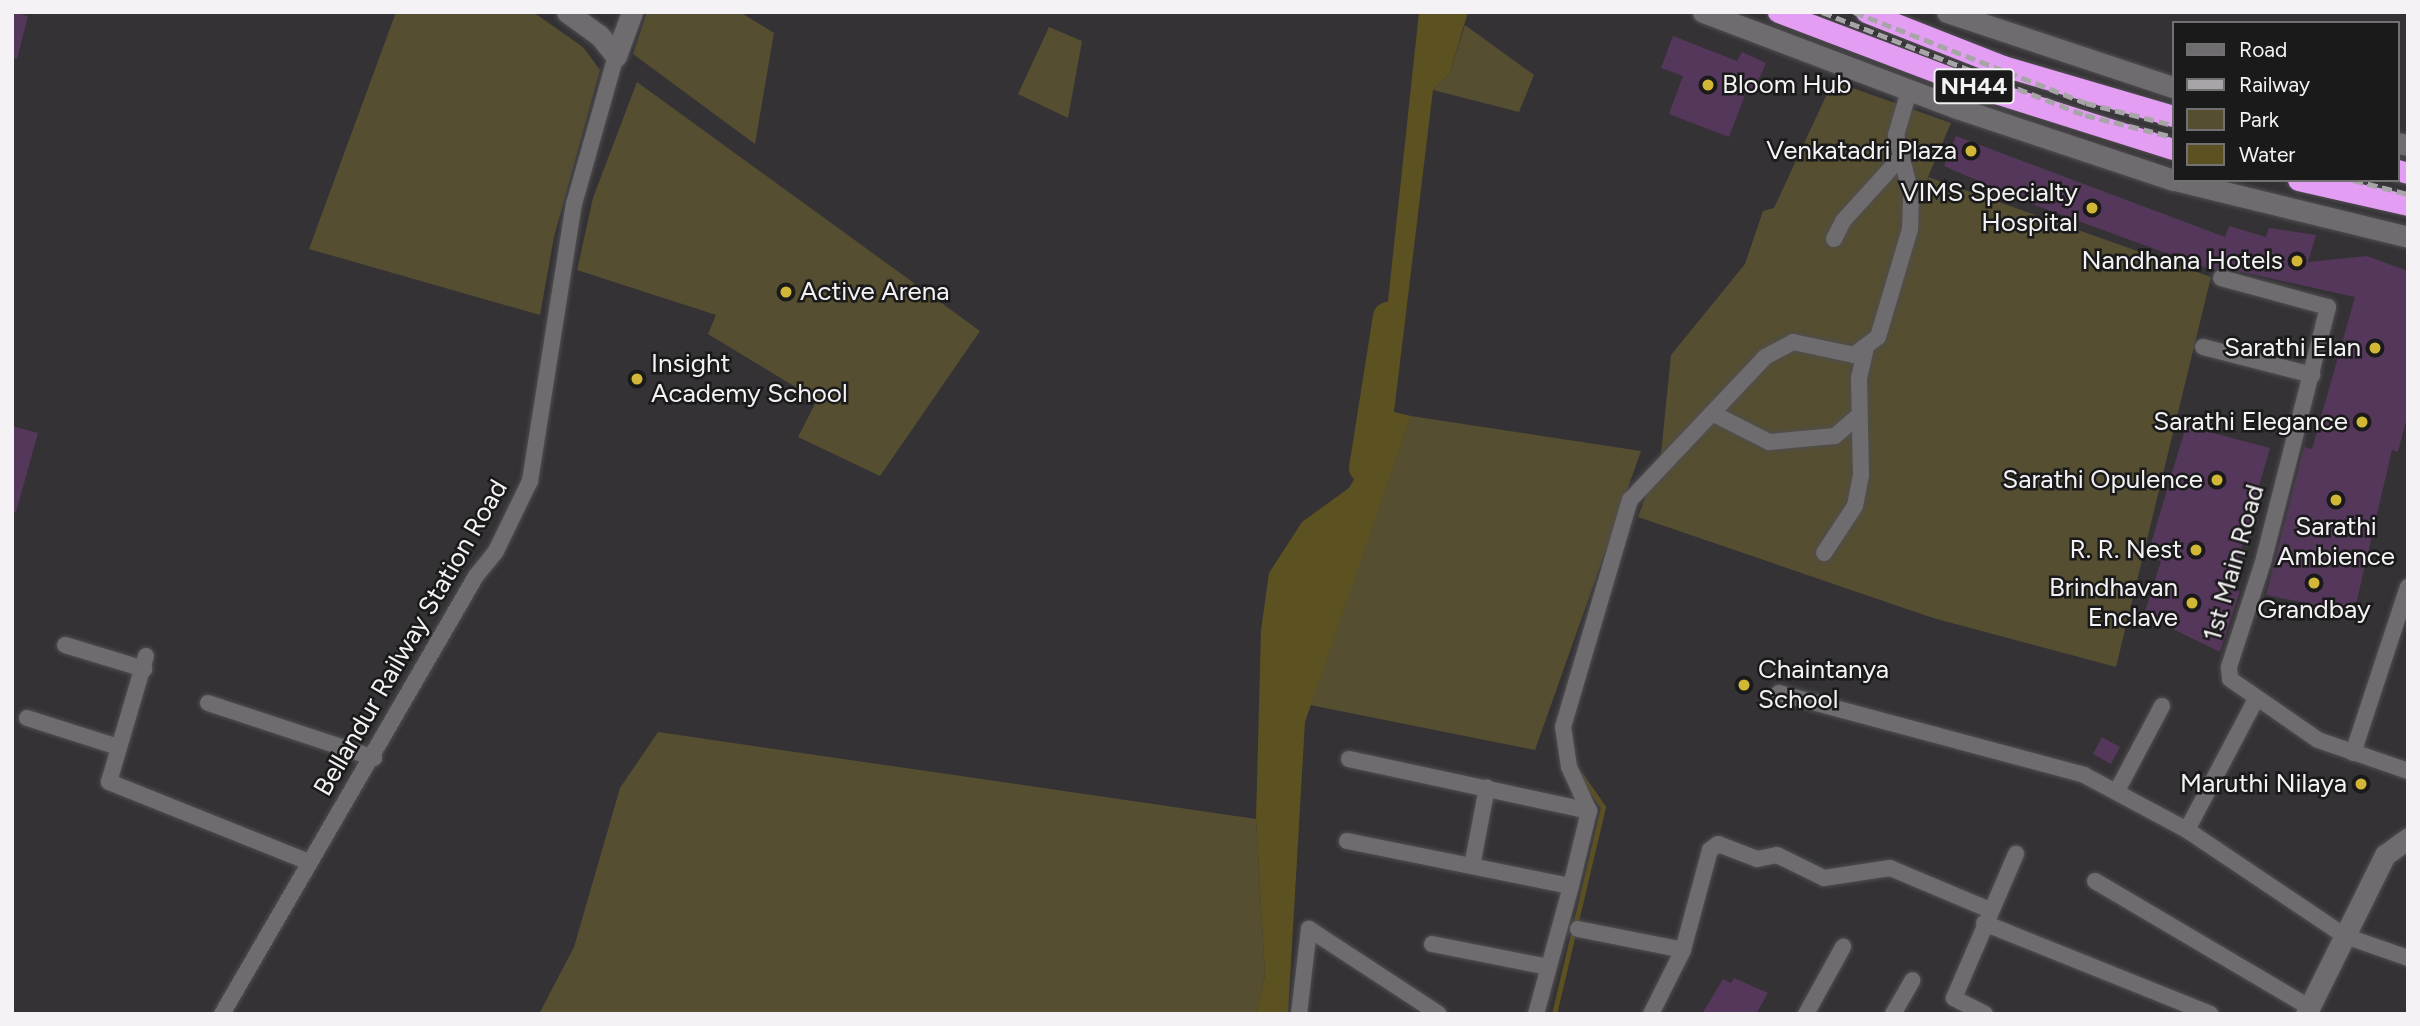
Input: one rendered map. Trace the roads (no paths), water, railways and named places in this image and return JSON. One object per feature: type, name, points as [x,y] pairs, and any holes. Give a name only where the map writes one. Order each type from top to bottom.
[{"type":"highway","name":"NH44","points":[[1778,12],[1970,85],[2172,149]]},
{"type":"highway","name":"NH44","points":[[1866,12],[2003,66],[2172,116]]},
{"type":"highway","points":[[2307,182],[2408,205]]},
{"type":"street","points":[[566,12],[599,35],[616,56]]},
{"type":"street","points":[[616,56],[632,12]]},
{"type":"street","points":[[1703,12],[1909,91],[2172,179]]},
{"type":"street","points":[[1947,12],[1991,20],[2172,88]]},
{"type":"street","name":"Bellandur Railway Station Road","points":[[222,1014],[307,861],[374,758],[476,576],[496,551],[530,481],[574,204],[616,56]]},
{"type":"street","points":[[1824,553],[1855,506],[1861,475],[1857,417],[1865,351],[1889,313],[1910,229],[1912,194],[1896,135],[1909,91]]},
{"type":"street","points":[[1834,239],[1843,221],[1902,156]]},
{"type":"street","points":[[2182,182],[2408,237]]},
{"type":"street","name":"1st Main Road","points":[[2221,278],[2328,307],[2312,375],[2229,667],[2230,679],[2318,740],[2408,771]]},
{"type":"street","points":[[1536,1014],[1589,811],[1569,767],[1563,727],[1630,500],[1765,357],[1786,343],[1854,355],[1865,351]]},
{"type":"street","points":[[2203,347],[2312,375]]},
{"type":"street","points":[[1714,414],[1769,442],[1835,436],[1857,417]]},
{"type":"street","points":[[2353,753],[2408,587]]},
{"type":"street","points":[[65,645],[145,662],[109,782],[307,861]]},
{"type":"street","points":[[1779,693],[2084,775],[2118,789],[2188,830],[2345,936],[2408,958]]},
{"type":"street","points":[[2188,830],[2256,699]]},
{"type":"street","points":[[208,703],[374,758]]},
{"type":"street","points":[[2118,789],[2162,706]]},
{"type":"street","points":[[27,719],[118,747]]},
{"type":"street","points":[[1349,759],[1589,811]]},
{"type":"street","points":[[1472,866],[1487,787]]},
{"type":"street","points":[[2095,881],[2308,1010],[2385,855],[2408,838]]},
{"type":"street","points":[[1347,841],[1571,886]]},
{"type":"street","points":[[1651,1014],[1683,950],[1710,850],[1718,844],[1757,859],[1777,855],[1824,878],[1890,868],[1987,916],[2210,1014]]},
{"type":"street","points":[[1983,1013],[1954,998],[1987,916],[2016,854]]},
{"type":"street","points":[[1298,1014],[1309,929],[1439,1014]]},
{"type":"street","points":[[1578,929],[1683,950]]},
{"type":"street","points":[[1432,944],[1548,967]]},
{"type":"street","points":[[1806,1014],[1843,947]]},
{"type":"street","points":[[1893,1014],[1913,980]]},
{"type":"water","points":[[1419,12],[1468,12],[1450,73],[1433,90],[1394,412],[1411,416],[1305,722],[1288,1014],[1256,1014],[1265,976],[1256,819],[1261,630],[1269,573],[1302,522],[1349,488],[1364,462],[1379,385]]},
{"type":"waterway","points":[[1364,468],[1388,317]]},
{"type":"waterway","points":[[1554,1014],[1603,807],[1581,775]]},
{"type":"railway","points":[[1822,12],[2085,115],[2172,137]]},
{"type":"railway","points":[[1854,12],[2086,103],[2172,125]]},
{"type":"railway","points":[[2361,182],[2408,194]]},
{"type":"place","name":"Bloom Hub","points":[[1708,85]]},
{"type":"place","name":"Venkatadri Plaza","points":[[1971,151]]},
{"type":"place","name":"VIMS Specialty Hospital","points":[[2092,208]]},
{"type":"place","name":"Nandhana Hotels","points":[[2297,261]]},
{"type":"place","name":"Active Arena","points":[[786,292]]},
{"type":"place","name":"Sarathi Elan","points":[[2375,348]]},
{"type":"place","name":"Insight Academy School","points":[[637,379]]},
{"type":"place","name":"Sarathi Elegance","points":[[2362,422]]},
{"type":"place","name":"Sarathi Opulence","points":[[2217,480]]},
{"type":"place","name":"Sarathi Ambience","points":[[2336,500]]},
{"type":"place","name":"R. R. Nest","points":[[2196,550]]},
{"type":"place","name":"Grandbay","points":[[2314,583]]},
{"type":"place","name":"Brindhavan Enclave","points":[[2192,603]]},
{"type":"place","name":"Chaintanya School","points":[[1744,685]]},
{"type":"place","name":"Maruthi Nilaya","points":[[2361,784]]}]
